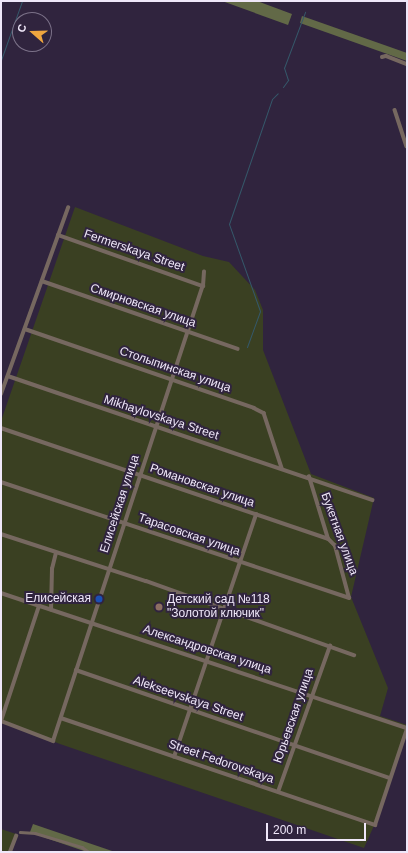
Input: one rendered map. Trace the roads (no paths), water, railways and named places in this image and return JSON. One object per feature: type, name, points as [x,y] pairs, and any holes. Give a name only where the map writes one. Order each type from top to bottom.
[{"type":"street","points":[[382,58],[386,56],[407,64]]},
{"type":"street","points":[[395,110],[407,146]]},
{"type":"street","points":[[1,394],[68,208]]},
{"type":"street","name":"Fermerskaya Street","points":[[58,235],[203,286]]},
{"type":"street","name":"Елисейская улица","points":[[1,721],[53,741],[92,624],[108,570],[126,524],[155,427],[203,286],[204,272]]},
{"type":"street","name":"Смирновская улица","points":[[42,281],[238,349]]},
{"type":"street","name":"Столыпинская улица","points":[[25,330],[264,413],[282,468]]},
{"type":"street","name":"Mikhaylovskaya Street","points":[[8,376],[155,427],[309,477]]},
{"type":"street","name":"Романовская улица","points":[[1,428],[328,539]]},
{"type":"street","points":[[309,477],[372,500]]},
{"type":"street","name":"Букетная улица","points":[[309,477],[328,539],[334,546],[349,598]]},
{"type":"street","name":"Тарасовская улица","points":[[1,482],[240,563],[349,598]]},
{"type":"street","points":[[174,757],[256,515]]},
{"type":"street","points":[[1,534],[354,655]]},
{"type":"street","points":[[51,610],[52,569],[56,553]]},
{"type":"street","name":"Александровская улица","points":[[1,593],[312,695],[407,729]]},
{"type":"street","points":[[1,721],[39,606]]},
{"type":"street","name":"Юрьевская улица","points":[[278,792],[330,646]]},
{"type":"street","name":"Alekseevskaya Street","points":[[76,670],[389,778]]},
{"type":"street","name":"Street Fedorovskaya","points":[[61,718],[374,825],[389,778]]},
{"type":"street","points":[[389,778],[407,729]]},
{"type":"street","points":[[20,832],[35,833],[82,847],[89,852]]},
{"type":"street","points":[[10,852],[16,836]]},
{"type":"waterway","points":[[1,60],[22,1]]},
{"type":"waterway","points":[[283,87],[288,80],[284,68],[305,12]]},
{"type":"waterway","points":[[247,347],[260,311],[229,224],[272,99],[278,93]]},
{"type":"place","name":"Елисейская","points":[[99,599]]},
{"type":"place","name":"Детский сад №118 \"Золотой ключик\"","points":[[159,607]]}]
